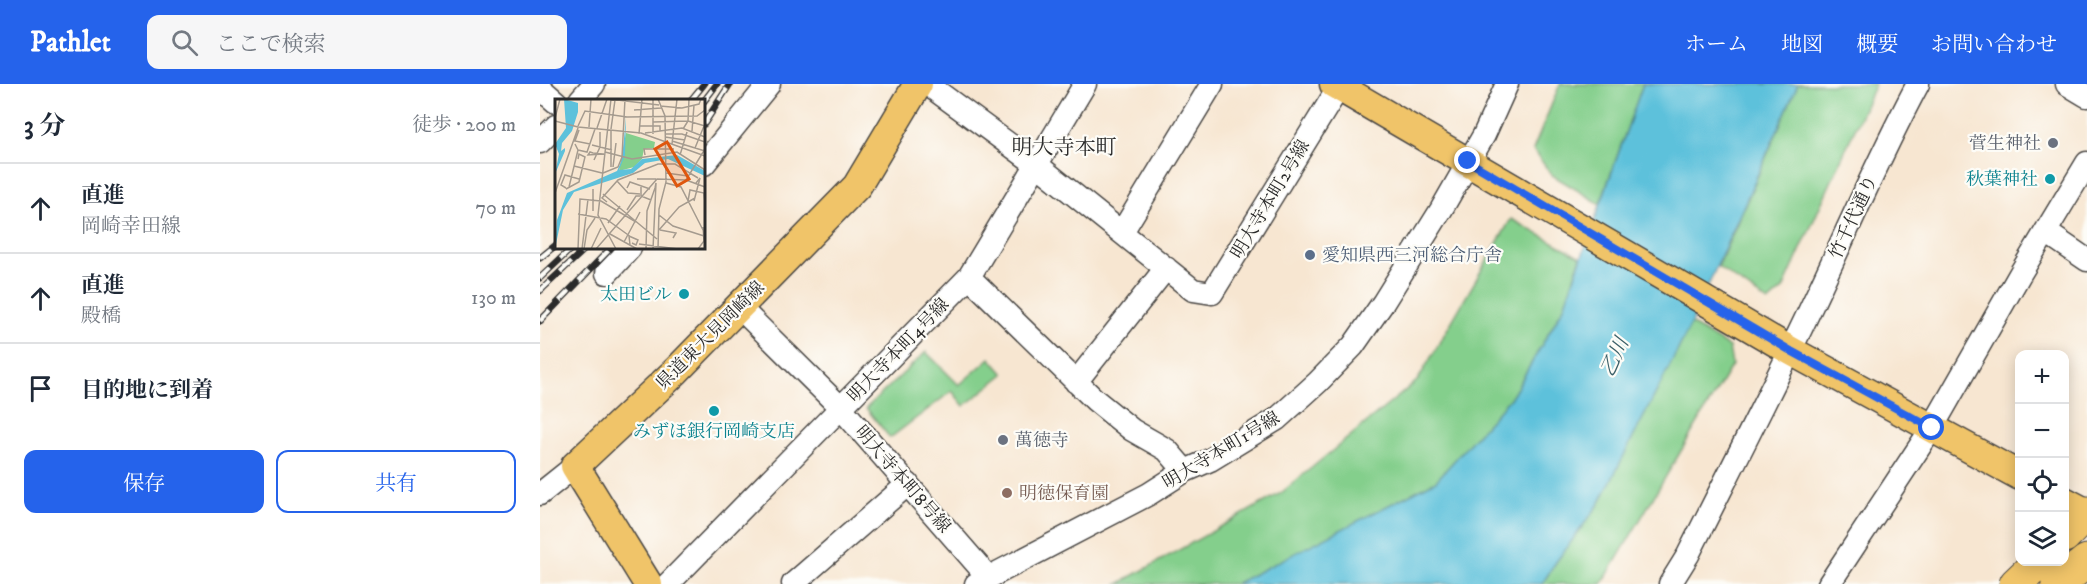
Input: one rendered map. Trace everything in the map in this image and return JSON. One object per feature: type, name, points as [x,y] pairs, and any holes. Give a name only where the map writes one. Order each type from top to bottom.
[{"type":"highway","points":[[2069,531],[2087,513]]},
{"type":"highway","points":[[2058,584],[2087,561]]},
{"type":"highway","points":[[2016,584],[2034,566]]},
{"type":"main road","name":"県道東大見岡崎線","points":[[574,466],[676,371],[857,186],[918,84]]},
{"type":"main road","points":[[1336,85],[1764,336],[2015,474]]},
{"type":"main road","points":[[574,466],[648,584]]},
{"type":"main road","points":[[2069,504],[2087,513]]},
{"type":"street","points":[[581,99],[594,84]]},
{"type":"street","points":[[705,163],[769,84]]},
{"type":"street","points":[[927,84],[1036,164],[1166,268],[1076,382]]},
{"type":"street","name":"明大寺本町4号線","points":[[668,584],[969,277],[1085,84]]},
{"type":"street","points":[[1122,232],[1212,84]]},
{"type":"street","name":"明大寺本町1号線","points":[[983,581],[1149,494],[1277,419],[1353,346],[1383,303],[1484,135],[1508,84]]},
{"type":"street","name":"竹千代通り","points":[[1670,584],[1688,555],[1791,351],[1887,142],[1918,84]]},
{"type":"street","points":[[2067,84],[2087,96]]},
{"type":"street","name":"明大寺本町2号線","points":[[1166,268],[1192,290],[1212,293],[1336,85]]},
{"type":"street","points":[[540,88],[555,101]]},
{"type":"street","points":[[540,142],[555,127]]},
{"type":"street","points":[[1829,584],[1932,428],[2020,274],[2087,164]]},
{"type":"street","points":[[2046,232],[2087,260]]},
{"type":"street","points":[[608,273],[629,249]]},
{"type":"street","points":[[969,277],[1076,382],[1132,430],[1167,450],[1185,471]]},
{"type":"street","name":"明大寺本町8号線","points":[[739,307],[842,408],[908,484],[983,581]]},
{"type":"street","points":[[540,494],[574,466]]},
{"type":"street","points":[[793,584],[908,484]]},
{"type":"green space","points":[[1560,84],[1643,84],[1600,204],[1552,175],[1533,150]]},
{"type":"green space","points":[[1798,84],[1875,84],[1783,289],[1768,302],[1718,267]]},
{"type":"green space","points":[[1511,219],[1581,257],[1564,307],[1513,395],[1436,481],[1235,584],[1118,584],[1281,493],[1418,380]]},
{"type":"green space","points":[[1691,324],[1729,347],[1732,365],[1602,584],[1542,584],[1599,504]]},
{"type":"green space","points":[[926,352],[959,385],[990,358],[1004,374],[964,406],[952,391],[890,438],[866,408]]},
{"type":"water","name":"乙川","points":[[1643,84],[1798,84],[1691,324],[1599,504],[1542,584],[1235,584],[1436,481],[1513,395],[1564,307]]},
{"type":"railway","points":[[692,99],[704,84]]},
{"type":"railway","points":[[705,100],[717,84]]},
{"type":"railway","points":[[705,122],[730,84]]},
{"type":"railway","points":[[540,258],[555,246]]},
{"type":"railway","points":[[540,278],[571,249]]},
{"type":"railway","points":[[540,291],[585,249]]},
{"type":"railway","points":[[540,321],[610,249]]},
{"type":"place","name":"菅生神社","points":[[2053,143]]},
{"type":"place","name":"秋葉神社","points":[[2050,179]]},
{"type":"place","name":"愛知県西三河総合庁舎","points":[[1310,255]]},
{"type":"place","name":"太田ビル","points":[[684,294]]},
{"type":"place","name":"みずほ銀行岡崎支店","points":[[714,411]]},
{"type":"place","name":"萬徳寺","points":[[1003,440]]},
{"type":"place","name":"明徳保育園","points":[[1007,493]]},
{"type":"district","name":"明大寺本町","points":[[1064,147]]},
{"type":"route","points":[[1468,161],[1791,351],[1932,428]]}]
